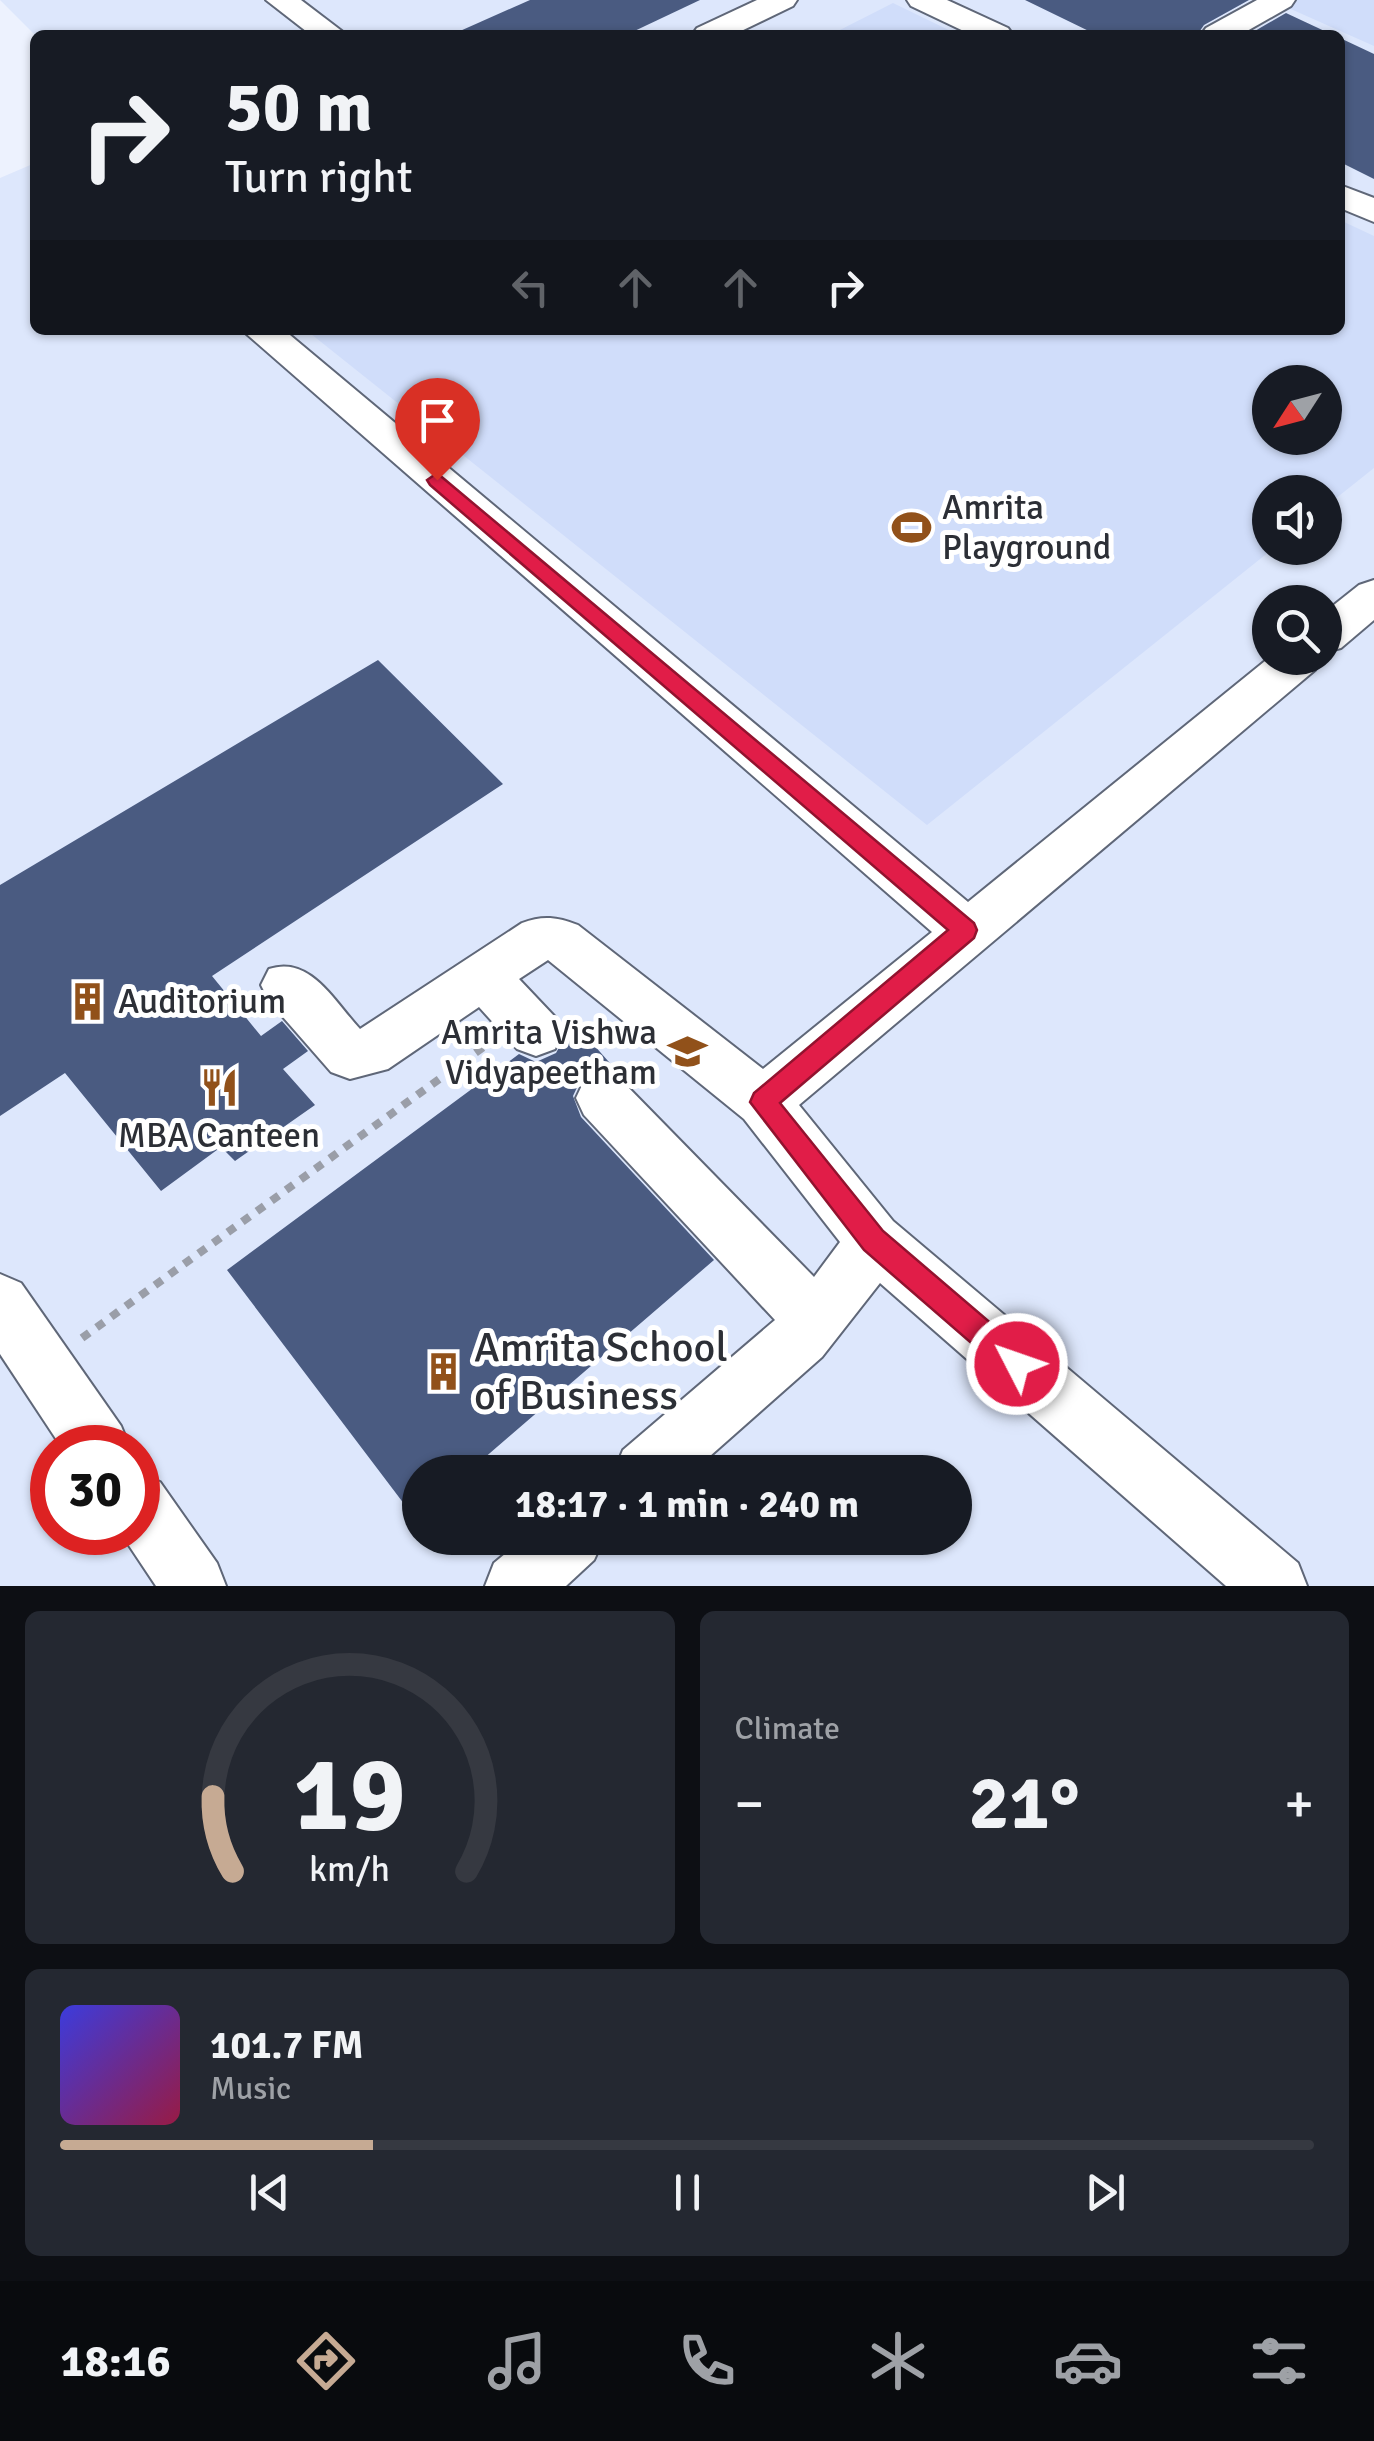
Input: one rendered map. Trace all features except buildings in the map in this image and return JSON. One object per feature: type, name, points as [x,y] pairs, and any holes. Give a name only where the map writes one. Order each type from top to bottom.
[{"type":"street","points":[[280,0],[324,30]]},
{"type":"street","points":[[719,30],[782,0]]},
{"type":"street","points":[[922,0],[988,21]]},
{"type":"street","points":[[1226,30],[1280,0]]},
{"type":"street","points":[[1345,197],[1374,211]]},
{"type":"street","points":[[267,335],[965,930]]},
{"type":"street","points":[[1342,622],[1374,596]]},
{"type":"street","points":[[763,1102],[965,930],[1277,675]]},
{"type":"street","points":[[287,985],[350,1055],[369,1052],[540,938],[560,940],[763,1102],[873,1240],[1275,1586]]},
{"type":"street","points":[[483,976],[529,1026]]},
{"type":"street","points":[[603,1098],[816,1322]]},
{"type":"street","points":[[665,1455],[816,1322],[856,1274],[873,1240]]},
{"type":"street","points":[[0,1304],[83,1425]]},
{"type":"street","points":[[160,1536],[194,1586]]},
{"type":"street","points":[[517,1586],[553,1555]]},
{"type":"path","points":[[43,1366],[529,1026]]},
{"type":"shaded area","name":"Amrita Vishwa Vidyapeetham","points":[[0,0],[1374,0],[1374,1586],[0,1586],[0,178],[30,165],[30,335],[1345,335],[1345,30],[30,30]]},
{"type":"shaded area","points":[[1294,0],[1374,0],[1374,46],[1345,30],[1284,6]]},
{"type":"shaded area","points":[[893,3],[949,30],[840,30]]},
{"type":"shaded area","name":"Amrita Playground","points":[[1345,222],[1374,236],[1374,468],[1342,493],[1342,475],[1252,475],[1253,565],[927,825],[312,335],[1345,335]]},
{"type":"place","name":"Amrita Playground","points":[[912,527]]},
{"type":"place","name":"Auditorium","points":[[88,1001]]},
{"type":"place","name":"Amrita Vishwa Vidyapeetham","points":[[687,1052]]},
{"type":"place","name":"MBA Canteen","points":[[219,1088]]},
{"type":"place","name":"Amrita School of Business","points":[[444,1371]]},
{"type":"route","points":[[437,480],[965,930],[763,1102],[873,1240],[1017,1364]]}]
